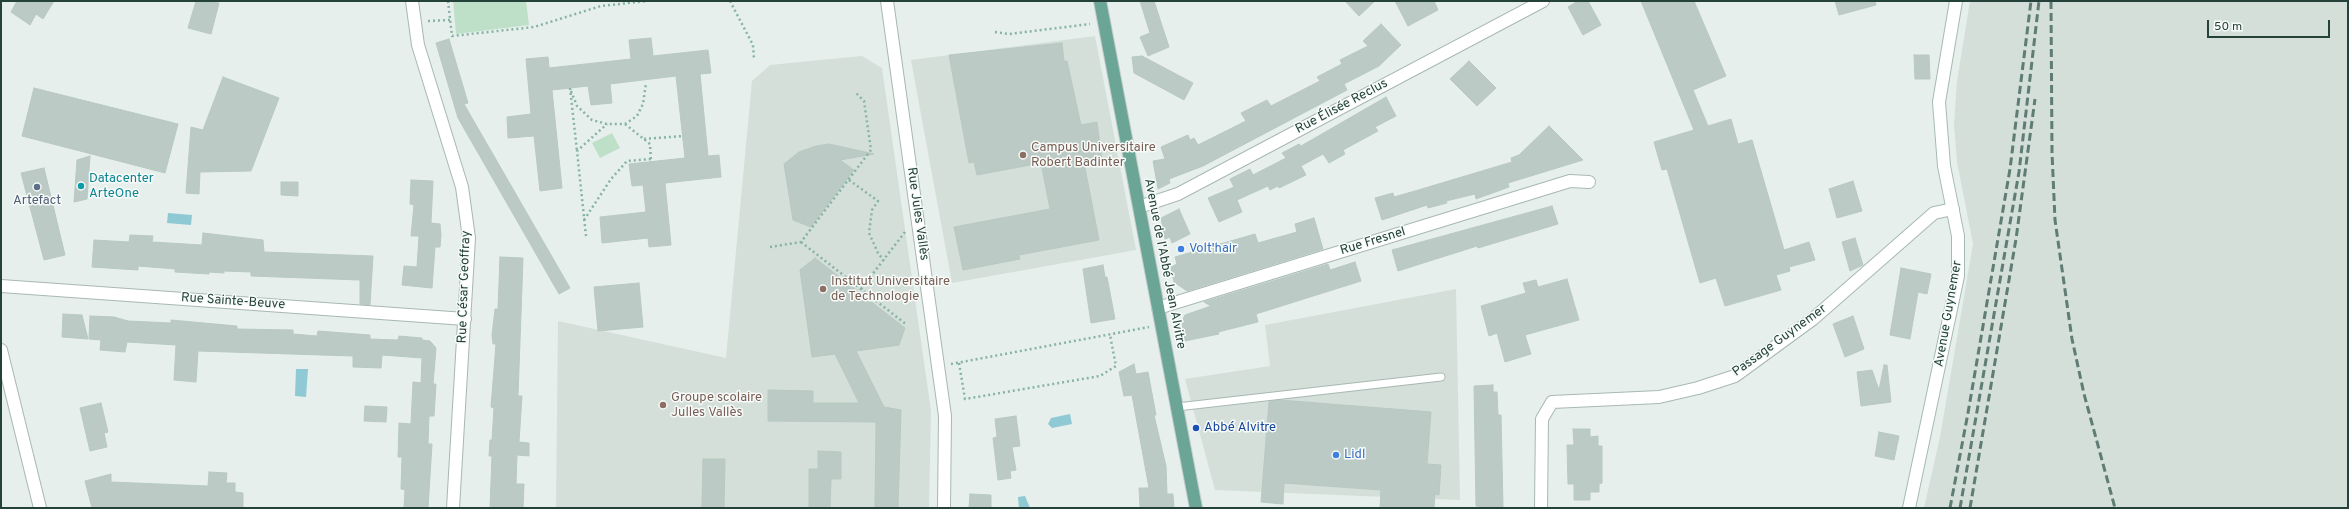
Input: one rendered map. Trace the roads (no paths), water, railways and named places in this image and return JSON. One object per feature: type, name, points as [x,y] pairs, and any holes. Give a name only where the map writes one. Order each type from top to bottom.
[{"type":"main road","name":"Avenue de l'Abbé Jean Alvitre","points":[[1100,1],[1196,508]]},
{"type":"street","name":"Rue César Geoffray","points":[[412,1],[418,45],[462,187],[469,238],[453,508]]},
{"type":"street","name":"Rue Jules Vallès","points":[[887,1],[945,416],[944,508]]},
{"type":"street","name":"Rue Élisée Reclus","points":[[1139,208],[1178,194],[1543,1]]},
{"type":"street","name":"Avenue Guynemer","points":[[1909,508],[1958,276],[1959,253],[1953,209],[1944,166],[1939,102],[1956,1]]},
{"type":"street","name":"Rue Fresnel","points":[[1158,308],[1570,181],[1589,182]]},
{"type":"street","name":"Passage Guynemer","points":[[1542,508],[1542,419],[1552,402],[1659,397],[1698,388],[1735,376],[1813,320],[1934,213],[1953,209]]},
{"type":"street","name":"Rue Sainte-Beuve","points":[[1,286],[465,319]]},
{"type":"street","points":[[1,350],[40,508]]},
{"type":"lane","points":[[1177,407],[1441,377]]},
{"type":"water","points":[[168,213],[192,215],[191,225],[167,223]]},
{"type":"water","points":[[296,369],[308,369],[306,397],[295,396]]},
{"type":"water","points":[[1070,414],[1072,424],[1052,428],[1048,424],[1051,418]]},
{"type":"water","points":[[1025,496],[1030,508],[1019,508],[1018,497]]},
{"type":"railway","points":[[1950,508],[2010,169],[2031,1]]},
{"type":"railway","points":[[1960,508],[2019,172],[2039,1]]},
{"type":"railway","points":[[2051,1],[2052,153],[2055,220],[2072,339],[2084,394],[2115,508]]},
{"type":"railway","points":[[1970,508],[2016,239],[2035,99]]},
{"type":"place","name":"Campus Universitaire Robert Badinter","points":[[1023,155]]},
{"type":"place","name":"Datacenter ArteOne","points":[[81,186]]},
{"type":"place","name":"Artefact","points":[[37,187]]},
{"type":"place","name":"Volt'hair","points":[[1181,249]]},
{"type":"place","name":"Institut Universitaire de Technologie","points":[[823,289]]},
{"type":"place","name":"Groupe scolaire Julles Vallès","points":[[663,405]]},
{"type":"place","name":"Abbé Alvitre","points":[[1196,428]]},
{"type":"place","name":"Lidl","points":[[1336,455]]}]
